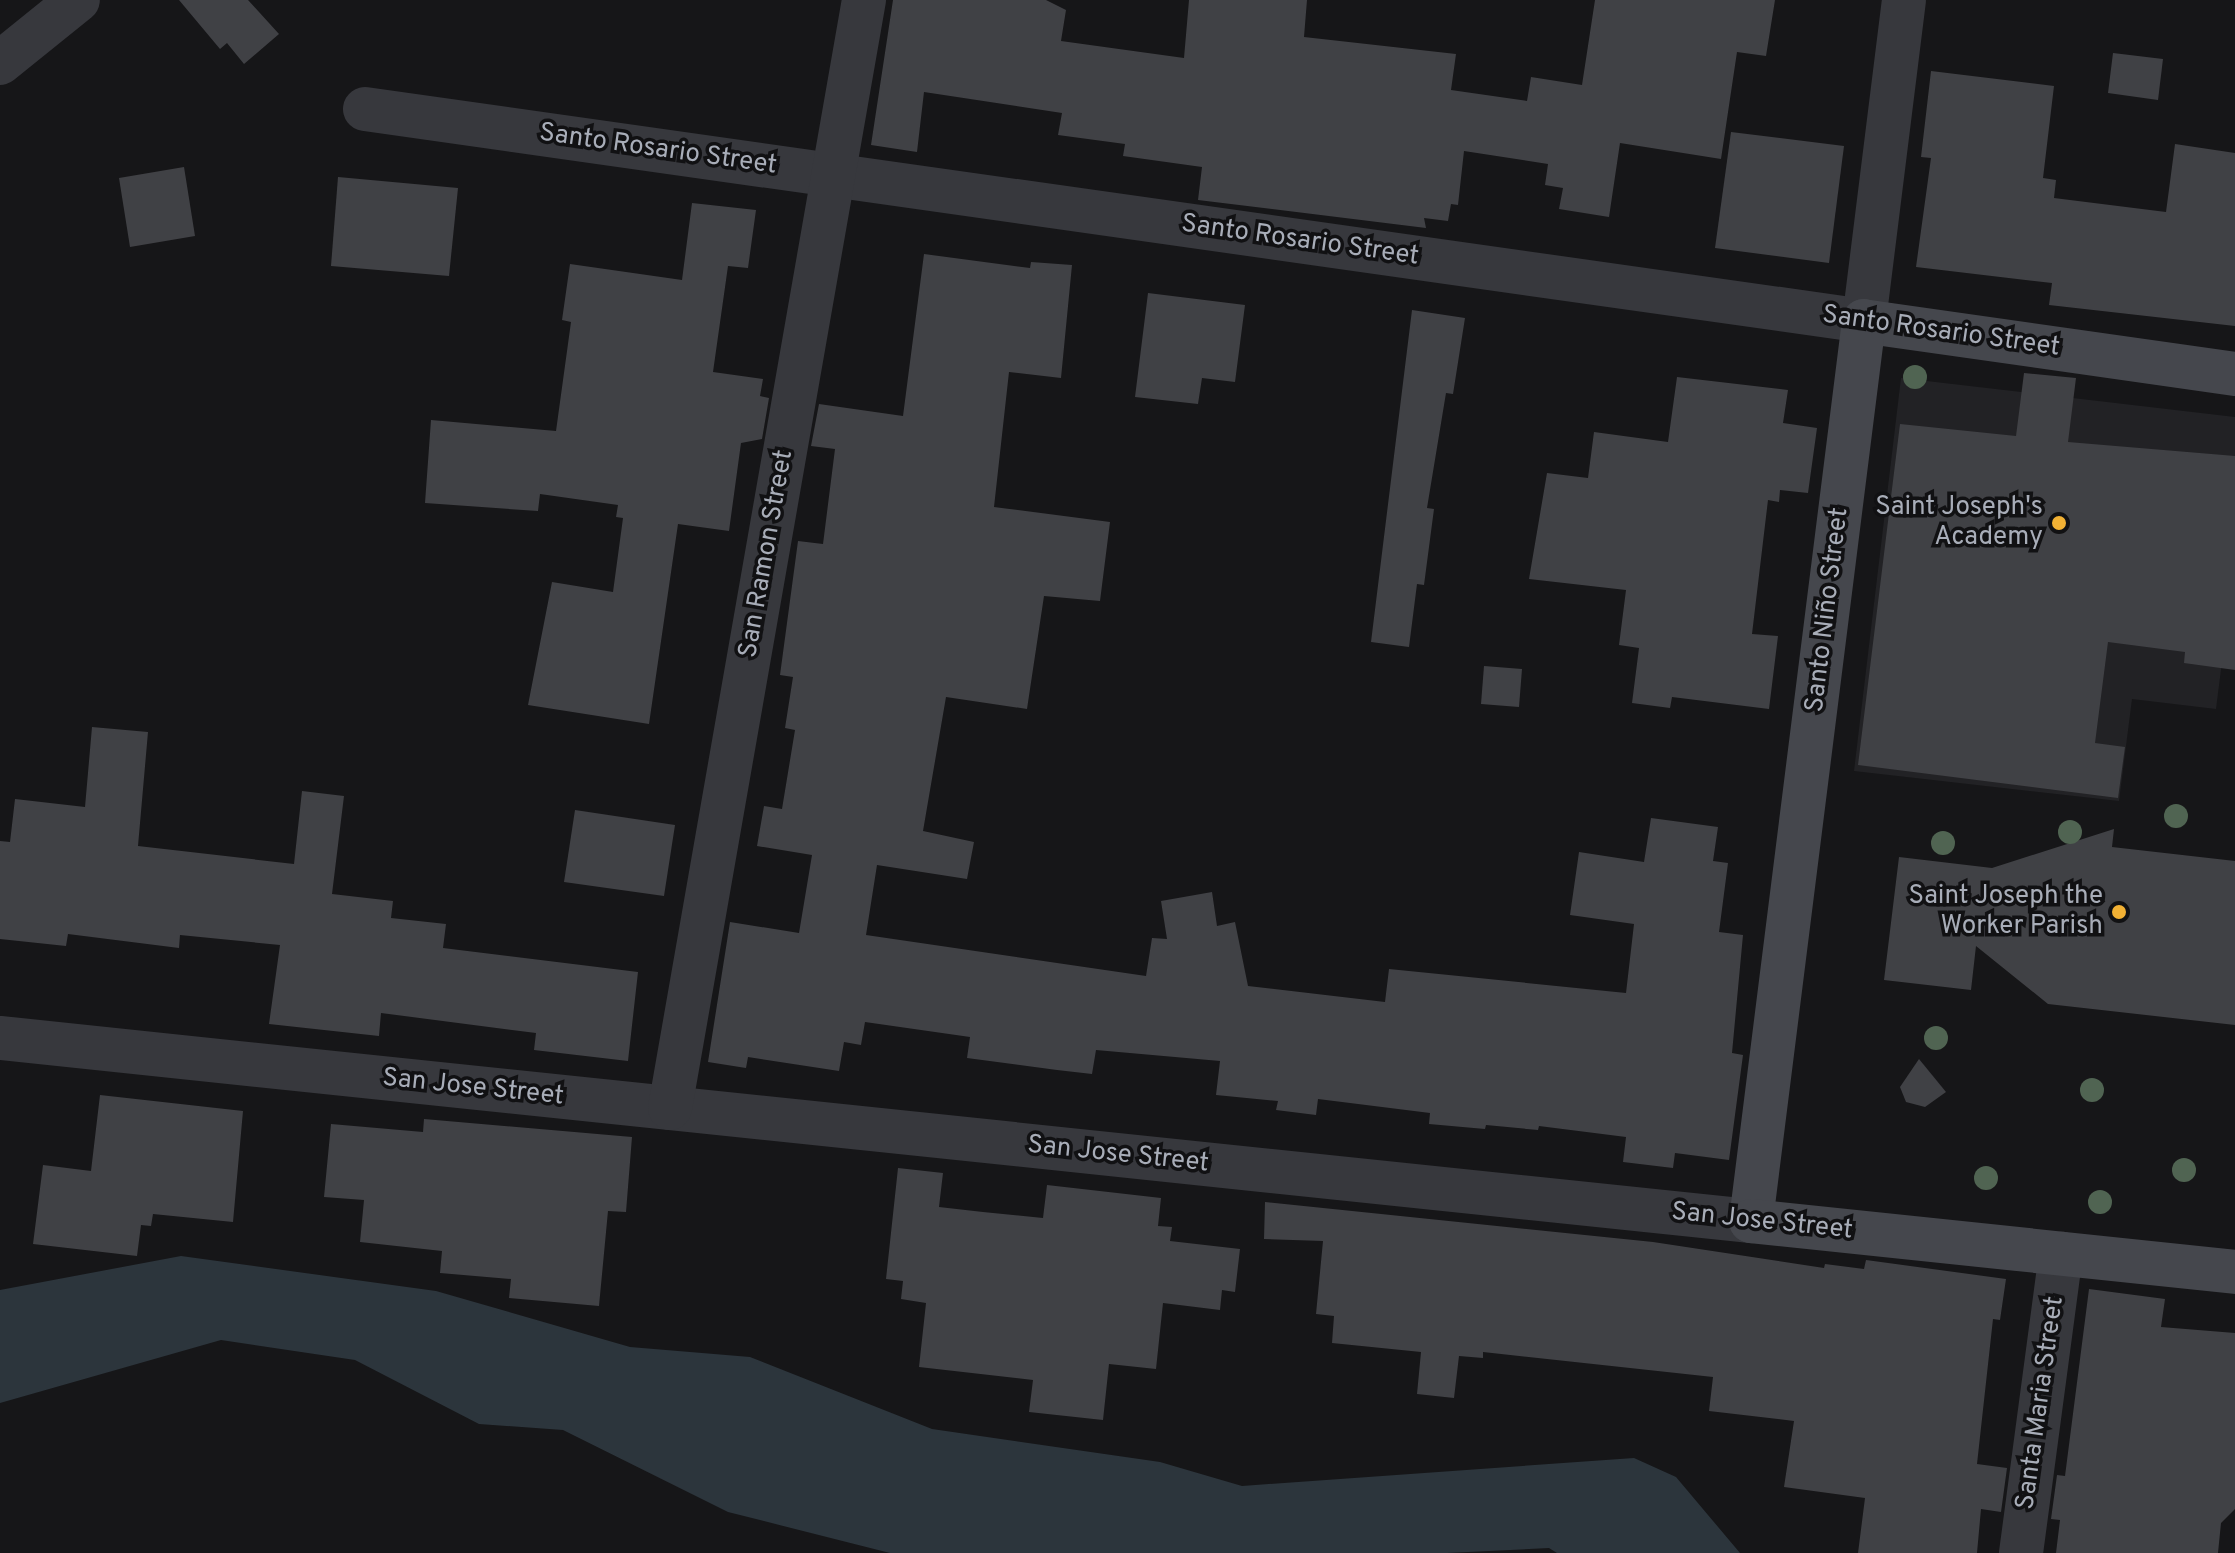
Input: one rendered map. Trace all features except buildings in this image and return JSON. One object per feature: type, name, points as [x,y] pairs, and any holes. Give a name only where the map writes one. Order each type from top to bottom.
[{"type":"main road","name":"Santo Rosario Street","points":[[1864,321],[2235,374]]},
{"type":"main road","name":"Santo Niño Street","points":[[1751,1221],[1864,321]]},
{"type":"main road","name":"San Jose Street","points":[[1751,1221],[2235,1272]]},
{"type":"street","points":[[0,63],[78,0]]},
{"type":"street","name":"San Ramon Street","points":[[670,1108],[864,0]]},
{"type":"street","name":"Santo Niño Street","points":[[1864,321],[1904,0]]},
{"type":"street","name":"Santo Rosario Street","points":[[365,109],[1864,321]]},
{"type":"street","name":"San Jose Street","points":[[0,1038],[1751,1221]]},
{"type":"street","name":"Santa Maria Street","points":[[2021,1553],[2061,1254]]},
{"type":"shaded area","name":"Saint Joseph's Academy","points":[[1901,378],[2235,417],[2235,630],[2226,630],[2216,709],[2132,699],[2119,801],[1854,771]]},
{"type":"shaded area","points":[[181,1256],[436,1291],[630,1347],[750,1357],[932,1429],[1160,1462],[1242,1486],[1634,1458],[1676,1477],[1740,1553],[1557,1553],[1549,1548],[1447,1553],[890,1553],[728,1512],[563,1430],[479,1424],[355,1360],[221,1340],[0,1403],[0,1290]]},
{"type":"place","name":"Saint Joseph's Academy","points":[[2059,523]]},
{"type":"place","name":"Saint Joseph the Worker Parish","points":[[2119,912]]}]
